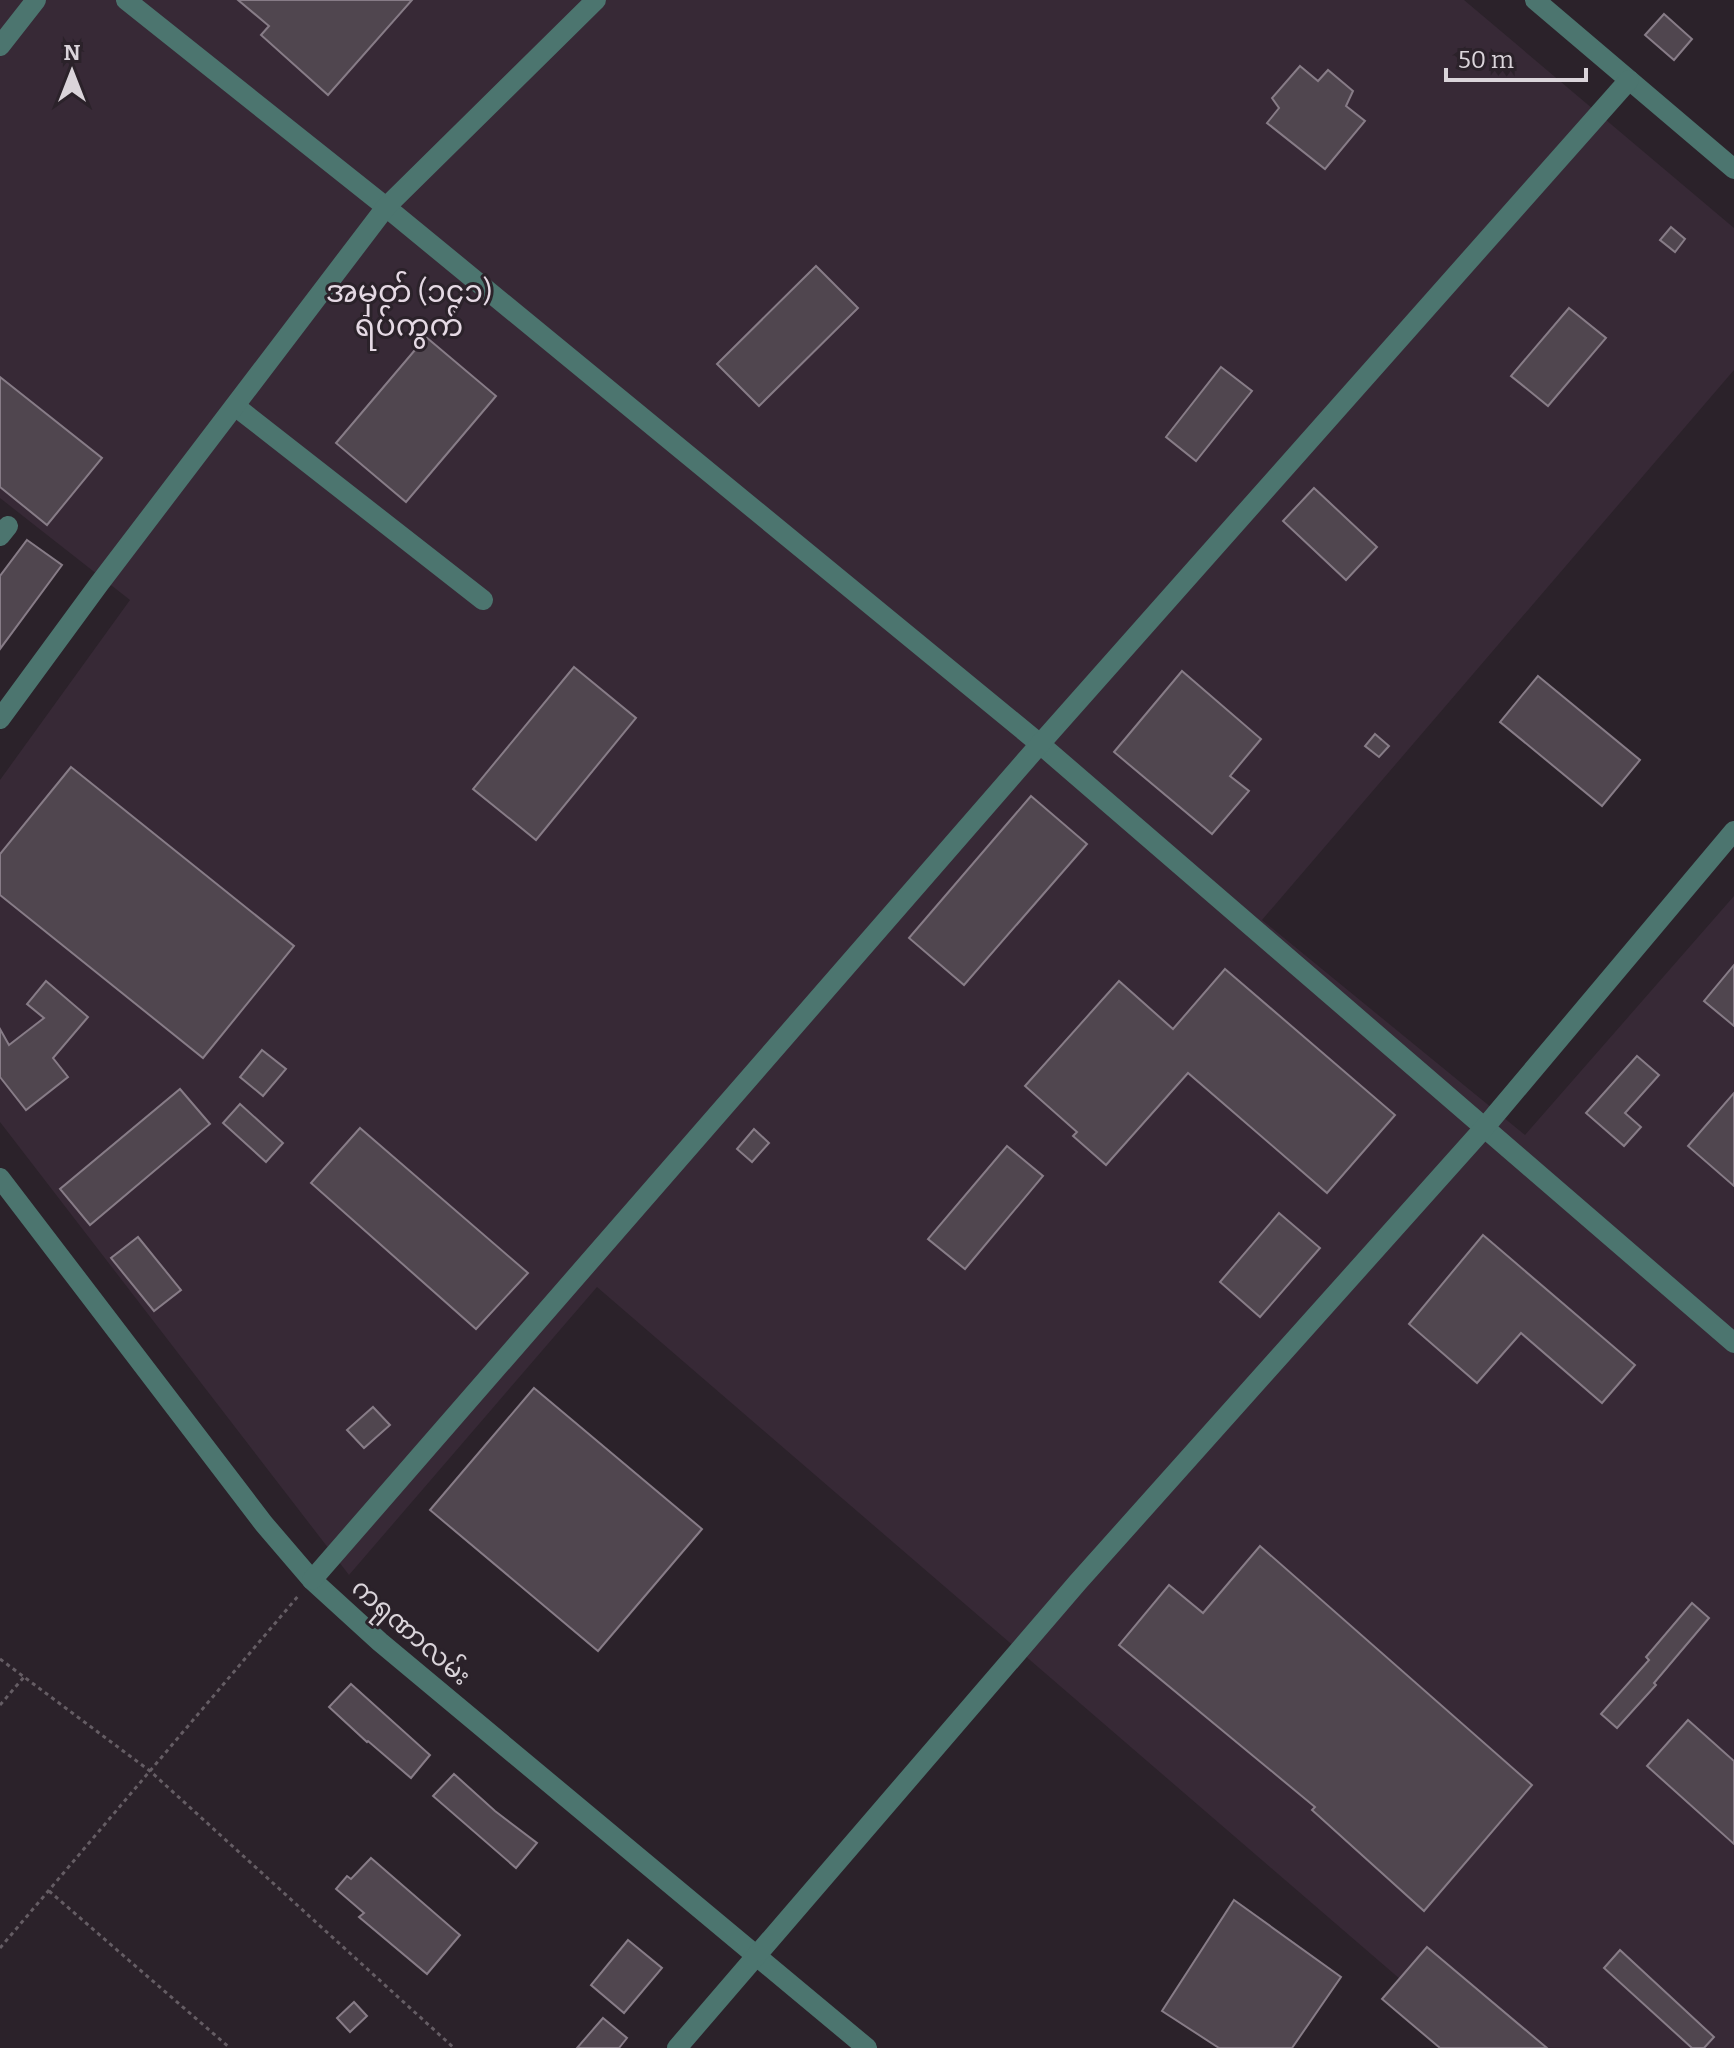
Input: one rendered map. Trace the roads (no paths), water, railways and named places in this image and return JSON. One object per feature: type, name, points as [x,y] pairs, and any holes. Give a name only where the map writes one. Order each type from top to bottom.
[{"type":"street","points":[[0,46],[36,0]]},
{"type":"street","points":[[126,0],[386,207],[1040,744],[1734,1343]]},
{"type":"street","points":[[0,719],[386,207],[596,0]]},
{"type":"street","points":[[1535,0],[1734,169]]},
{"type":"street","points":[[312,1580],[1040,744],[1629,80]]},
{"type":"street","points":[[235,406],[483,600]]},
{"type":"street","points":[[677,2048],[1078,1582],[1485,1127],[1734,831]]},
{"type":"street","name":"ကရုဏာလမ်း","points":[[0,1178],[264,1524],[312,1580],[380,1642],[867,2048]]},
{"type":"district","name":"အမှတ် (၁၄၁) ရပ်ကွက်","points":[[409,309]]}]
